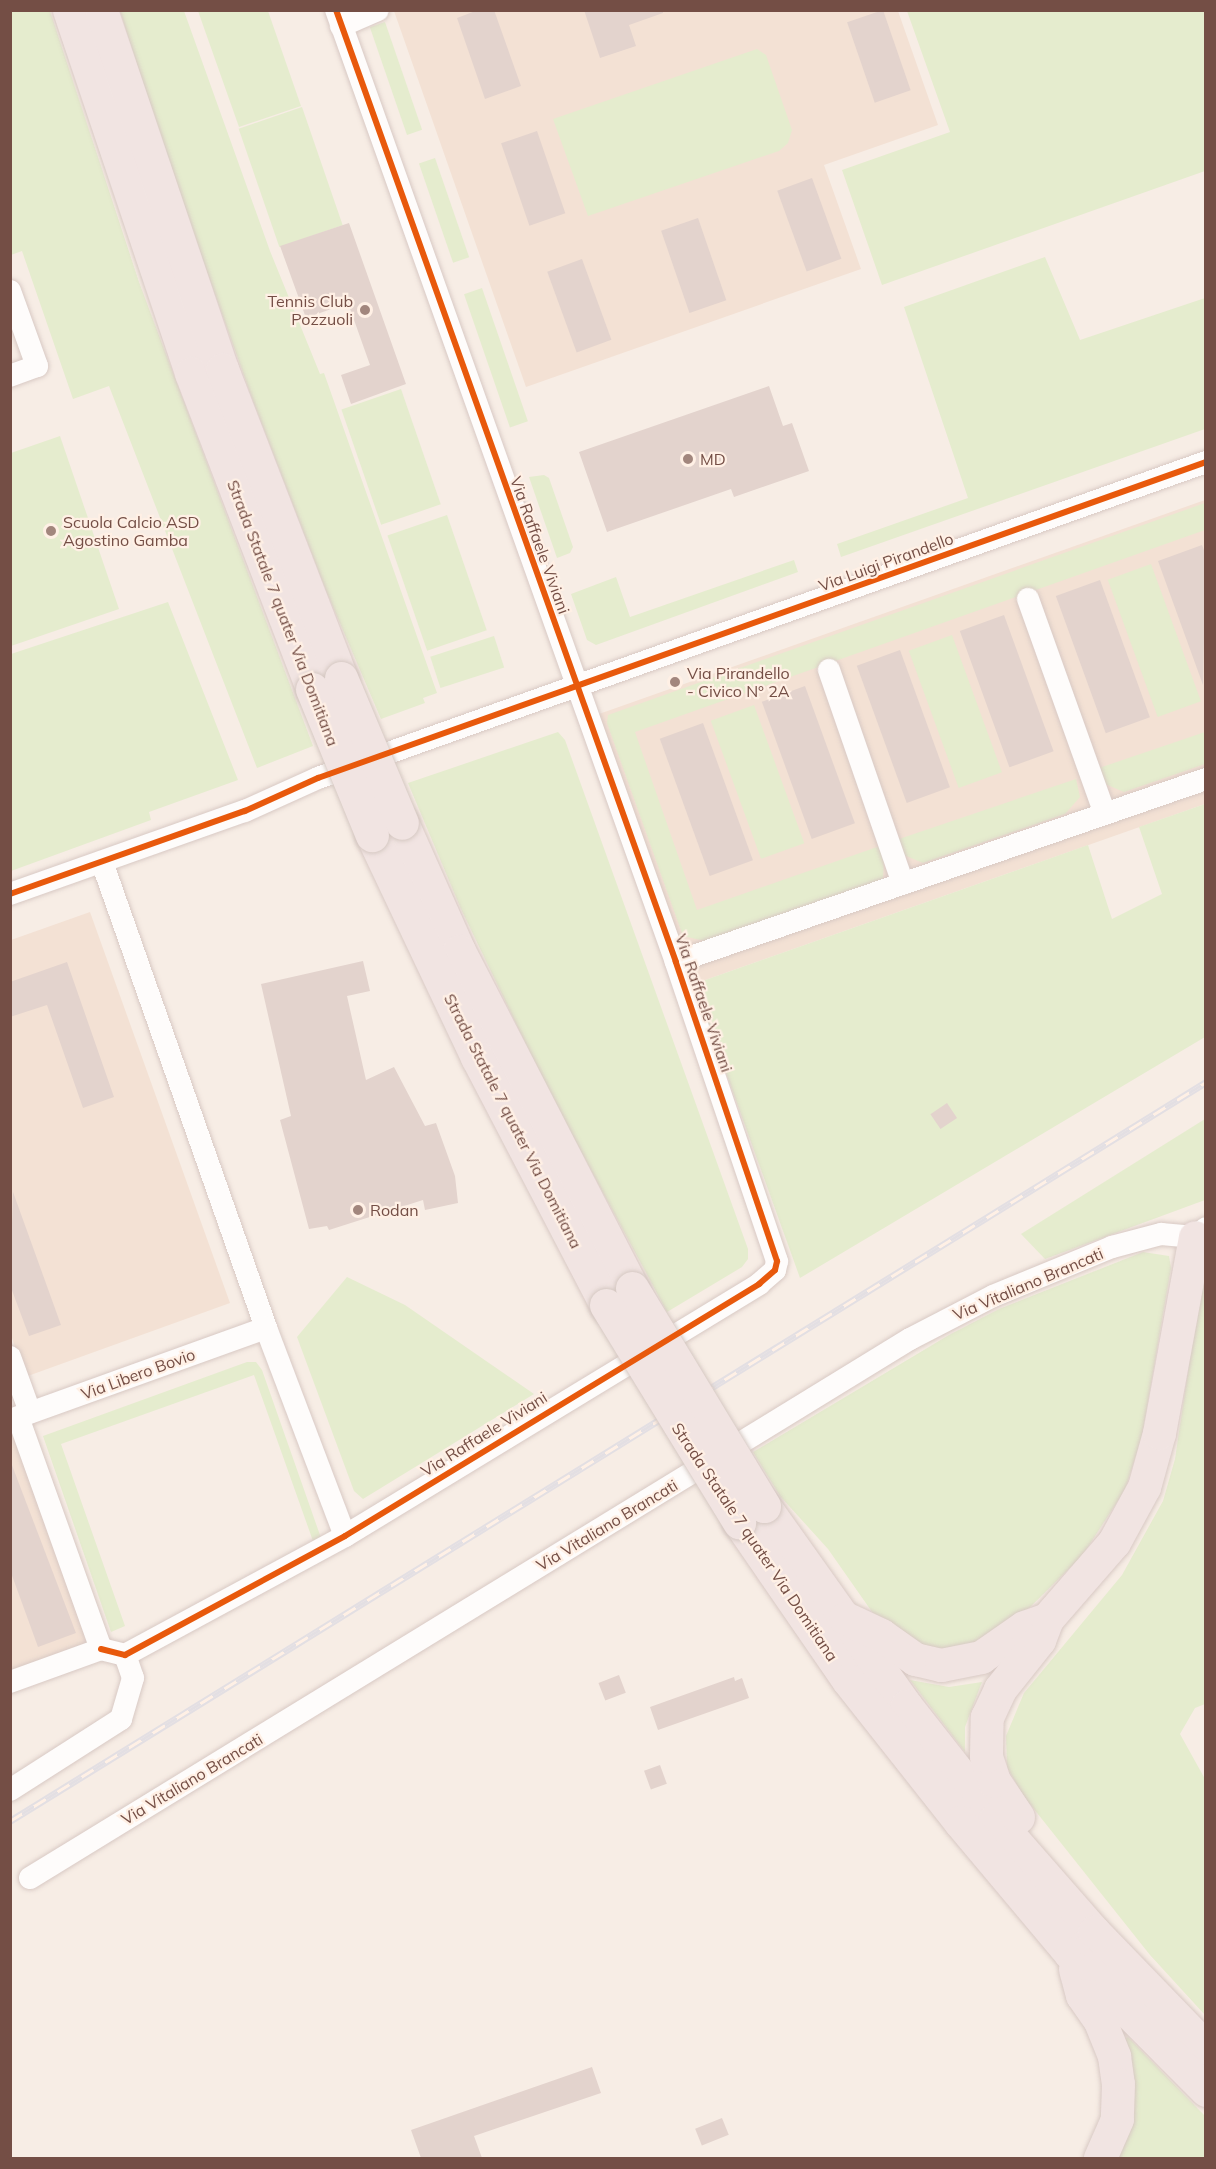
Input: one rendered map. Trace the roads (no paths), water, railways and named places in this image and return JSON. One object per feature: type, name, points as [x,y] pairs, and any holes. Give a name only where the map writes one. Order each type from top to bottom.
[{"type":"highway","name":"Strada Statale 7 quater Via Domitiana","points":[[69,10],[191,373],[326,684],[402,823],[619,1296]]},
{"type":"highway","name":"Strada Statale 7 quater Via Domitiana","points":[[101,10],[326,684],[372,835],[477,1057],[752,1514],[848,1680],[960,1822],[1070,1953],[1206,2091]]},
{"type":"highway","points":[[1030,1858],[1017,1813],[994,1781],[986,1756],[987,1717],[1000,1689],[1040,1640],[1047,1619],[1114,1542],[1144,1487],[1159,1433],[1201,1232]]},
{"type":"highway","name":"Strada Statale 7 quater Via Domitiana","points":[[752,1514],[841,1617],[906,1706],[1030,1858],[1094,1932],[1206,2048]]},
{"type":"highway","points":[[841,1617],[881,1635],[905,1654],[941,1665],[981,1657],[1024,1627],[1047,1619]]},
{"type":"highway","points":[[1070,1953],[1082,1995],[1100,2021],[1115,2065],[1117,2120],[1100,2158]]},
{"type":"street","points":[[339,18],[378,10]]},
{"type":"street","name":"Via Raffaele Viviani","points":[[125,1655],[345,1536],[759,1284],[775,1270],[776,1250],[676,962],[339,18]]},
{"type":"street","points":[[10,291],[37,366],[10,376]]},
{"type":"street","name":"Via Luigi Pirandello","points":[[10,894],[245,811],[318,778],[1206,462]]},
{"type":"street","points":[[1028,598],[1104,814]]},
{"type":"street","points":[[829,670],[903,884]]},
{"type":"street","points":[[676,962],[1206,779]]},
{"type":"street","points":[[102,861],[266,1328],[345,1536]]},
{"type":"street","name":"Via Vitaliano Brancati","points":[[30,1878],[930,1328],[993,1296],[1112,1247],[1161,1234],[1201,1232]]},
{"type":"street","name":"Via Libero Bovio","points":[[19,1416],[266,1328]]},
{"type":"street","points":[[10,1357],[19,1416],[101,1649]]},
{"type":"street","points":[[10,1682],[101,1649],[125,1655],[133,1678],[121,1719],[10,1791]]},
{"type":"railway","points":[[10,1821],[1206,1082]]},
{"type":"place","name":"Tennis Club Pozzuoli","points":[[365,310]]},
{"type":"place","name":"MD","points":[[688,459]]},
{"type":"place","name":"Scuola Calcio ASD Agostino Gamba","points":[[51,531]]},
{"type":"place","name":"Via Pirandello - Civico N° 2A","points":[[675,682]]},
{"type":"place","name":"Rodan","points":[[358,1210]]}]
